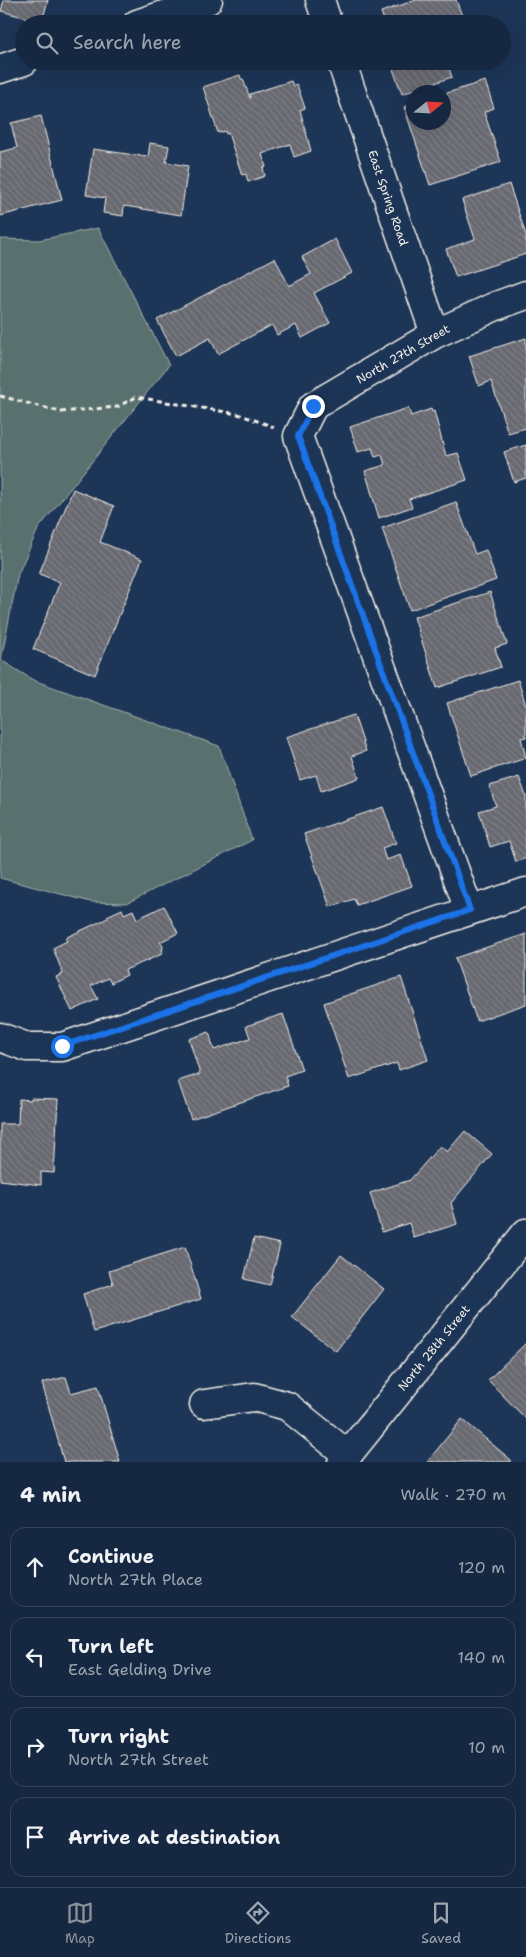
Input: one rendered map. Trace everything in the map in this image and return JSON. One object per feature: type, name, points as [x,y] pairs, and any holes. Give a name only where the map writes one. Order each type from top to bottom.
[{"type":"street","points":[[164,15],[208,0]]},
{"type":"street","points":[[320,0],[325,15]]},
{"type":"street","points":[[0,69],[15,64]]},
{"type":"street","name":"East Spring Road","points":[[344,70],[435,334]]},
{"type":"street","name":"North 27th Street","points":[[298,436],[313,406],[435,334],[496,306],[526,295]]},
{"type":"street","points":[[298,436],[470,910]]},
{"type":"street","points":[[0,1037],[28,1047],[62,1046],[526,892]]},
{"type":"street","name":"North 28th Street","points":[[345,1458],[526,1233]]},
{"type":"street","points":[[204,1404],[254,1396],[287,1406],[345,1458]]},
{"type":"path","points":[[0,396],[61,412],[117,407],[136,397],[238,414],[298,436]]},
{"type":"green space","points":[[98,228],[169,365],[38,529],[18,574],[1,660],[33,680],[219,746],[252,840],[127,903],[91,902],[0,878],[0,239],[39,240]]},
{"type":"building","points":[[4,0],[48,0],[44,15],[16,15],[1,11]]},
{"type":"building","points":[[416,0],[456,0],[462,15],[382,15],[381,12]]},
{"type":"building","points":[[393,70],[450,70],[452,77],[428,85],[406,85],[406,93],[402,94]]},
{"type":"building","points":[[240,75],[250,98],[250,94],[291,81],[293,86],[297,85],[305,108],[300,110],[311,151],[294,157],[290,144],[262,154],[266,167],[263,168],[265,176],[248,182],[246,174],[242,175],[228,133],[226,134],[225,131],[218,133],[203,87]]},
{"type":"building","points":[[485,81],[494,108],[484,112],[501,162],[430,185],[412,130],[451,130],[451,92]]},
{"type":"building","points":[[41,116],[62,200],[0,216],[0,152],[17,148],[11,123]]},
{"type":"building","points":[[150,143],[169,146],[166,162],[188,166],[181,215],[124,206],[123,216],[103,213],[105,198],[86,195],[93,149],[148,157]]},
{"type":"building","points":[[509,184],[526,235],[526,254],[456,277],[446,249],[475,239],[462,200]]},
{"type":"building","points":[[335,239],[352,273],[314,293],[330,323],[302,338],[296,325],[277,335],[272,325],[218,354],[210,338],[176,356],[157,320],[275,258],[289,286],[311,274],[302,257]]},
{"type":"building","points":[[526,338],[526,428],[508,433],[491,381],[479,386],[469,356]]},
{"type":"building","points":[[408,408],[411,416],[431,409],[432,412],[434,411],[446,456],[458,453],[467,480],[409,499],[412,507],[379,518],[365,471],[385,465],[382,455],[375,457],[372,448],[358,452],[350,427]]},
{"type":"building","points":[[526,445],[526,478],[514,482],[504,452]]},
{"type":"building","points":[[73,489],[114,506],[100,542],[142,559],[95,675],[33,649],[60,582],[39,574]]},
{"type":"building","points":[[456,502],[475,554],[486,550],[496,580],[410,610],[382,528]]},
{"type":"building","points":[[490,592],[507,644],[495,648],[501,667],[437,688],[414,617]]},
{"type":"building","points":[[518,680],[526,706],[526,737],[521,738],[526,758],[471,776],[447,703]]},
{"type":"building","points":[[354,715],[366,751],[352,756],[359,778],[321,791],[316,775],[300,780],[286,737]]},
{"type":"building","points":[[519,777],[526,796],[526,858],[516,862],[509,841],[490,847],[479,811],[496,806],[489,786]]},
{"type":"building","points":[[383,807],[396,843],[382,848],[386,860],[401,855],[412,886],[357,905],[354,899],[330,907],[304,834]]},
{"type":"building","points":[[164,906],[178,933],[160,942],[163,946],[162,954],[125,970],[127,975],[111,983],[108,978],[91,986],[98,999],[72,1011],[56,977],[63,974],[53,948],[67,941],[65,938],[108,918],[107,916],[122,909],[124,914],[133,910],[137,919]]},
{"type":"building","points":[[526,934],[526,1004],[477,1021],[455,958]]},
{"type":"building","points":[[401,977],[428,1060],[399,1070],[397,1063],[349,1079],[324,1003]]},
{"type":"building","points":[[283,1014],[302,1070],[285,1076],[288,1086],[191,1119],[178,1081],[200,1074],[189,1039],[209,1032],[214,1050],[250,1038],[246,1026]]},
{"type":"building","points":[[31,1098],[58,1099],[54,1173],[41,1172],[41,1185],[0,1180],[0,1124],[18,1124],[19,1099],[31,1100]]},
{"type":"building","points":[[465,1131],[492,1154],[451,1203],[457,1224],[414,1238],[409,1223],[382,1232],[370,1193],[410,1180],[440,1146],[447,1152]]},
{"type":"building","points":[[254,1238],[280,1244],[270,1285],[244,1279]]},
{"type":"building","points":[[185,1247],[201,1299],[94,1332],[83,1294],[113,1284],[109,1271]]},
{"type":"building","points":[[341,1255],[384,1289],[336,1351],[292,1317]]},
{"type":"building","points":[[526,1343],[526,1419],[488,1380]]},
{"type":"building","points":[[66,1377],[71,1393],[98,1386],[120,1462],[64,1462],[42,1383]]},
{"type":"building","points":[[462,1419],[511,1460],[510,1462],[427,1462]]},
{"type":"route","points":[[62,1046],[470,910],[298,436],[313,406]]}]
